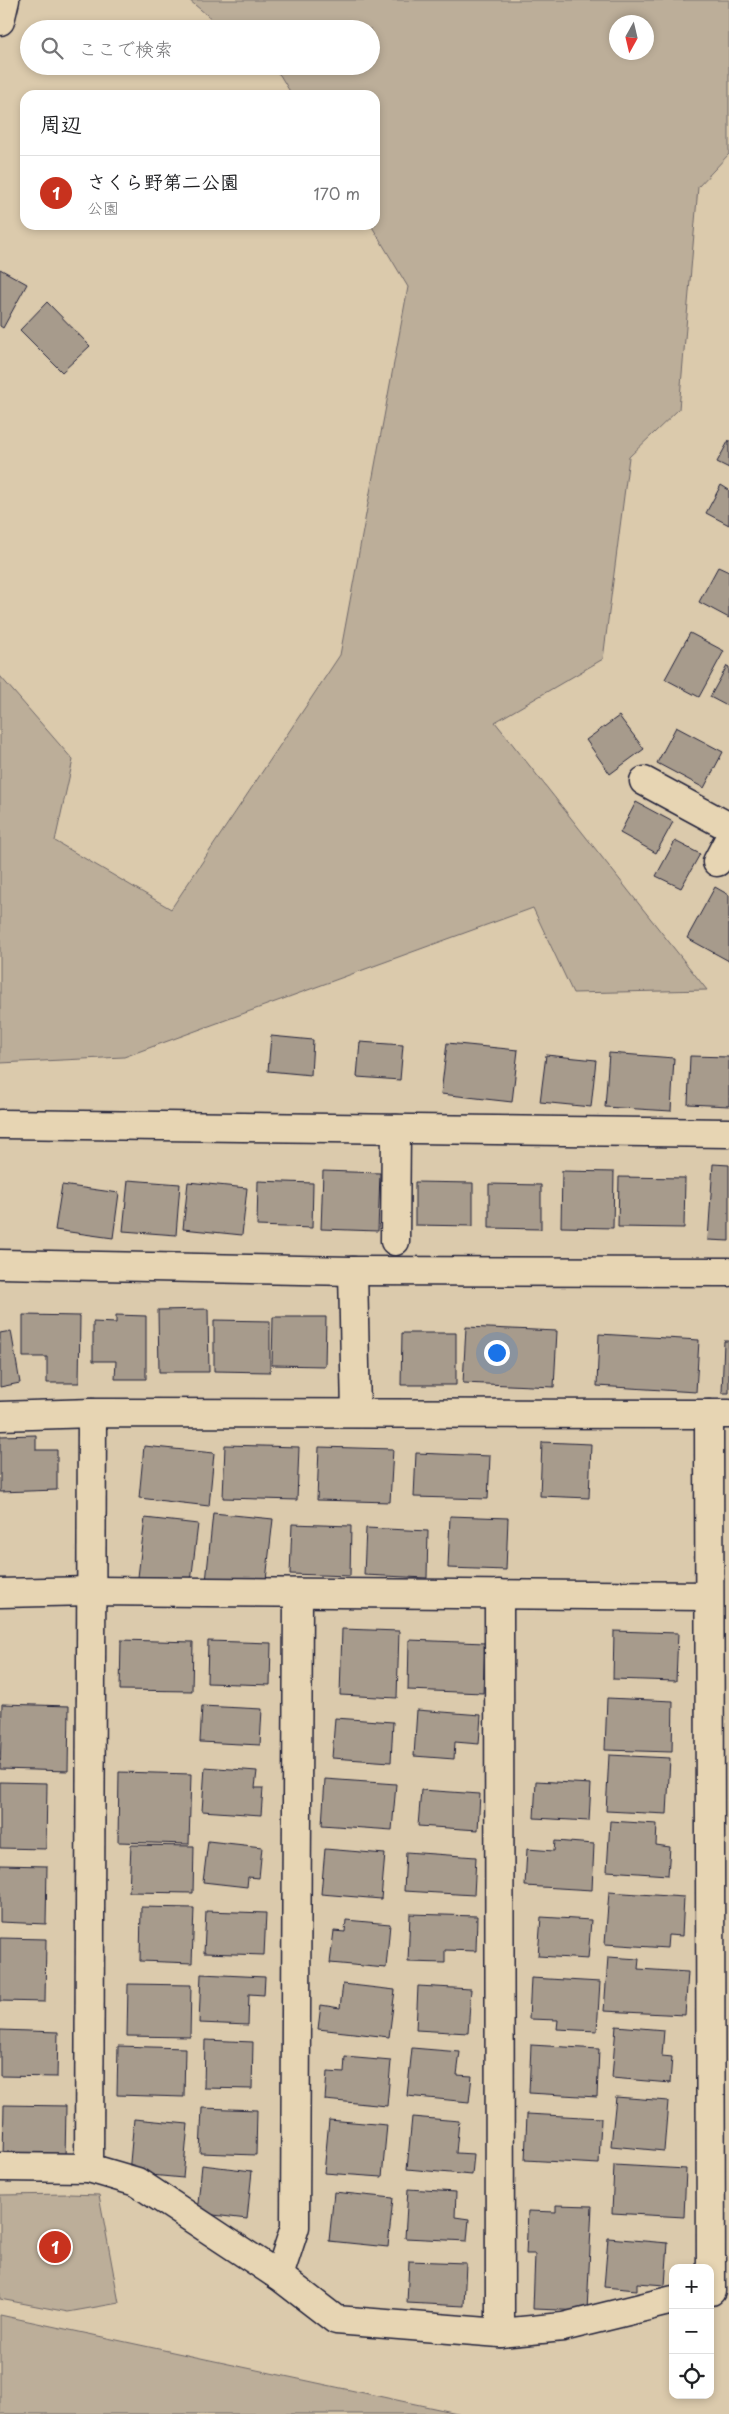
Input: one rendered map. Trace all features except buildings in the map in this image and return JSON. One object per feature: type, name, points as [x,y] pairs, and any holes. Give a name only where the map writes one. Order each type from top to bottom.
[{"type":"street","points":[[0,21],[5,0]]},
{"type":"street","points":[[644,781],[729,827]]},
{"type":"street","points":[[0,1124],[729,1133]]},
{"type":"street","points":[[395,1241],[396,1129]]},
{"type":"street","points":[[0,1264],[353,1271],[729,1272]]},
{"type":"street","points":[[353,1271],[356,1413]]},
{"type":"street","points":[[89,2168],[92,1413]]},
{"type":"street","points":[[0,1416],[92,1413],[719,1414],[708,1596],[710,2264]]},
{"type":"street","points":[[0,1593],[92,1591],[708,1596]]},
{"type":"street","points":[[280,2276],[294,2228],[298,1593]]},
{"type":"street","points":[[499,1594],[500,2333]]},
{"type":"street","points":[[0,2167],[89,2168],[136,2182],[280,2276],[336,2320],[500,2333],[563,2327],[669,2301]]},
{"type":"street","points":[[714,2290],[729,2285]]},
{"type":"shaded area","points":[[189,0],[729,0],[729,154],[698,187],[679,409],[629,457],[603,659],[495,722],[707,990],[573,993],[533,908],[124,1057],[0,1063],[0,676],[73,760],[55,841],[171,909],[340,655],[408,287],[374,230],[380,230],[380,90],[289,90],[280,75],[380,75],[380,20],[213,20]]},
{"type":"shaded area","points":[[0,2195],[99,2195],[119,2303],[68,2312],[0,2299]]},
{"type":"shaded area","points":[[0,2315],[462,2414],[0,2414]]},
{"type":"place","name":"さくら野第二公園","points":[[55,2247]]}]
